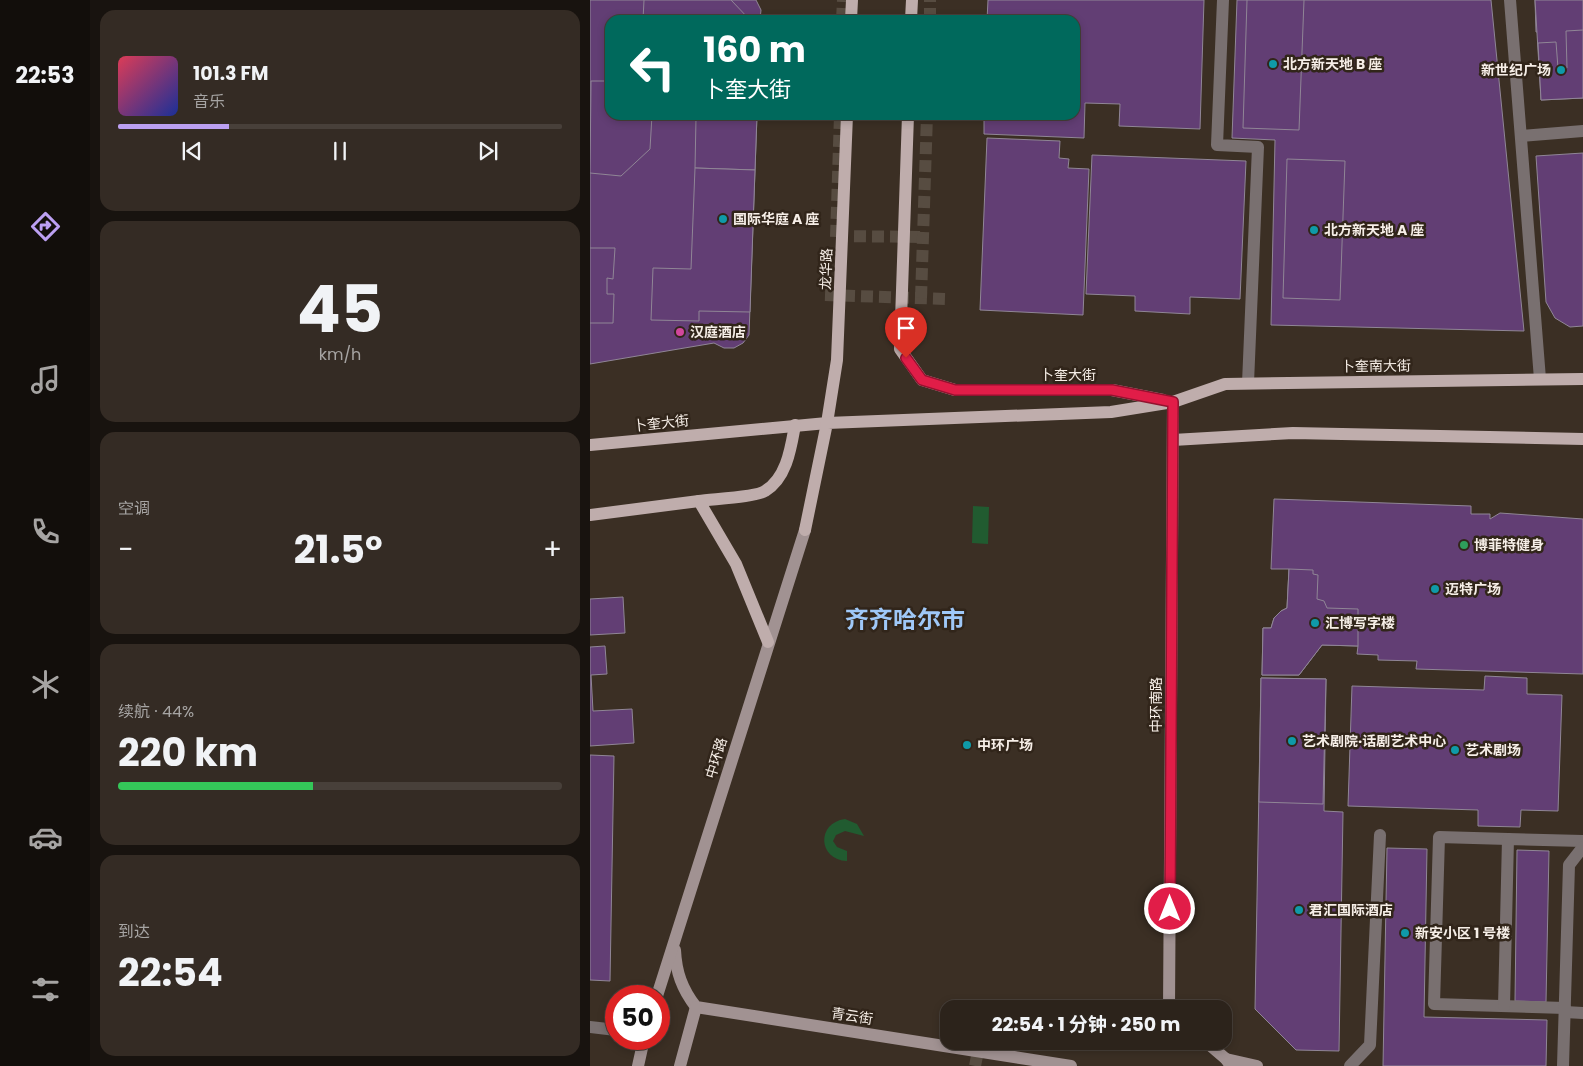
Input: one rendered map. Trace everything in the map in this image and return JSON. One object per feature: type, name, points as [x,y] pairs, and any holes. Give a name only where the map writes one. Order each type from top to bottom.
[{"type":"main road","points":[[851,15],[852,0]]},
{"type":"main road","points":[[912,0],[912,15]]},
{"type":"main road","name":"龙华路","points":[[805,530],[827,423],[837,360],[847,120]]},
{"type":"main road","name":"卜奎大街","points":[[908,120],[900,349],[922,380],[955,390],[1112,390],[1173,402]]},
{"type":"main road","name":"卜奎南大街","points":[[1173,402],[1225,384],[1583,379]]},
{"type":"main road","points":[[827,423],[1111,412],[1173,402]]},
{"type":"main road","name":"中环南路","points":[[1169,1000],[1173,402]]},
{"type":"main road","name":"卜奎大街","points":[[590,445],[795,424],[827,423]]},
{"type":"main road","points":[[590,515],[765,492],[780,477],[790,451],[795,424]]},
{"type":"main road","points":[[1173,440],[1294,433],[1583,439]]},
{"type":"main road","points":[[699,501],[736,564],[768,642]]},
{"type":"main road","name":"中环路","points":[[660,985],[805,530]]},
{"type":"main road","points":[[674,942],[680,979],[686,994],[696,1006],[680,1066]]},
{"type":"main road","name":"青云街","points":[[696,1006],[1071,1066]]},
{"type":"main road","points":[[638,1066],[642,1050]]},
{"type":"main road","points":[[1215,1050],[1228,1062],[1257,1066]]},
{"type":"street","points":[[1223,0],[1217,145],[1258,147],[1248,383]]},
{"type":"street","points":[[1510,0],[1540,379]]},
{"type":"street","points":[[1521,136],[1583,131]]},
{"type":"street","points":[[1350,1066],[1370,1045],[1380,834]]},
{"type":"street","points":[[1583,841],[1439,837],[1434,1004],[1504,1006],[1583,1013]]},
{"type":"street","points":[[1504,1006],[1508,840]]},
{"type":"street","points":[[1563,1066],[1569,865],[1583,847]]},
{"type":"street","points":[[590,1027],[605,1029]]},
{"type":"green space","points":[[973,506],[989,507],[988,544],[972,543]]},
{"type":"green space","points":[[845,819],[857,824],[864,836],[845,831],[836,835],[833,841],[837,847],[847,851],[847,861],[830,855],[824,841],[829,827]]},
{"type":"building","points":[[590,0],[756,0],[761,10],[760,15],[605,15],[605,120],[757,120],[749,335],[743,343],[734,348],[724,348],[714,343],[590,364]]},
{"type":"building","points":[[644,0],[731,0],[745,15],[643,15]]},
{"type":"building","points":[[988,0],[1204,0],[1200,129],[1119,126],[1120,104],[1085,103],[1084,138],[984,134],[984,120],[1080,120],[1080,15],[987,15]]},
{"type":"building","points":[[1237,0],[1491,0],[1524,331],[1271,325],[1275,140],[1232,138]]},
{"type":"building","name":"北方新天地 B 座","points":[[1247,0],[1304,0],[1299,130],[1243,128]]},
{"type":"building","points":[[1535,0],[1583,0],[1583,30],[1536,32]]},
{"type":"building","name":"新世纪广场","points":[[1535,0],[1583,0],[1583,98],[1541,100]]},
{"type":"building","points":[[1583,30],[1583,98],[1541,100],[1538,43],[1556,42],[1558,68],[1567,68],[1566,31]]},
{"type":"building","points":[[591,81],[605,81],[605,120],[652,120],[650,149],[621,176],[590,173]]},
{"type":"building","points":[[696,120],[757,120],[755,170],[695,168]]},
{"type":"building","points":[[987,138],[1060,141],[1059,158],[1069,159],[1068,168],[1089,169],[1083,315],[980,310]]},
{"type":"building","points":[[1583,153],[1583,326],[1570,327],[1555,318],[1546,302],[1536,156]]},
{"type":"building","points":[[1092,155],[1246,161],[1240,299],[1190,297],[1190,314],[1135,311],[1135,296],[1086,294]]},
{"type":"building","name":"北方新天地 A 座","points":[[1287,159],[1345,161],[1340,300],[1283,298]]},
{"type":"building","name":"国际华庭 A 座","points":[[695,168],[755,170],[750,312],[699,311],[699,321],[651,320],[653,268],[691,269]]},
{"type":"building","points":[[590,248],[615,248],[613,279],[607,278],[607,294],[614,294],[613,323],[590,323]]},
{"type":"building","name":"迈特广场","points":[[1274,499],[1471,506],[1471,514],[1490,514],[1490,519],[1500,513],[1583,519],[1583,674],[1416,669],[1417,661],[1378,660],[1378,655],[1357,654],[1358,646],[1322,645],[1299,675],[1262,675],[1263,628],[1271,628],[1274,618],[1287,608],[1289,569],[1271,569]]},
{"type":"building","name":"汇博写字楼","points":[[1289,569],[1313,570],[1313,574],[1318,575],[1317,599],[1324,601],[1327,608],[1358,609],[1358,646],[1322,645],[1299,675],[1262,675],[1263,628],[1271,628],[1274,618],[1287,608]]},
{"type":"building","points":[[623,597],[625,633],[590,635],[590,599]]},
{"type":"building","points":[[605,646],[607,674],[591,675],[593,711],[632,709],[634,743],[590,746],[590,647]]},
{"type":"building","name":"艺术剧场","points":[[1485,676],[1527,678],[1527,694],[1562,695],[1558,811],[1521,810],[1520,827],[1478,826],[1478,810],[1348,806],[1352,686],[1484,690]]},
{"type":"building","name":"君汇国际酒店","points":[[1261,678],[1326,679],[1324,811],[1343,812],[1339,1051],[1296,1050],[1255,1009]]},
{"type":"building","name":"艺术剧院·话剧艺术中心","points":[[1261,678],[1326,679],[1323,804],[1259,802]]},
{"type":"building","points":[[590,755],[614,756],[610,981],[590,980]]},
{"type":"building","name":"新安小区 1 号楼","points":[[1387,848],[1427,849],[1424,1017],[1547,1020],[1546,1066],[1383,1066]]},
{"type":"building","points":[[1517,850],[1549,851],[1546,1002],[1515,1001]]},
{"type":"tunnel","points":[[842,15],[843,0]]},
{"type":"tunnel","points":[[930,0],[930,15]]},
{"type":"tunnel","points":[[836,237],[840,120]]},
{"type":"tunnel","points":[[921,298],[927,120]]},
{"type":"tunnel","points":[[836,236],[923,237]]},
{"type":"tunnel","points":[[825,295],[948,299]]},
{"type":"tunnel","points":[[975,1066],[978,1051]]},
{"type":"place","name":"北方新天地 B 座","points":[[1273,64]]},
{"type":"place","name":"新世纪广场","points":[[1561,70]]},
{"type":"place","name":"国际华庭 A 座","points":[[723,219]]},
{"type":"place","name":"北方新天地 A 座","points":[[1314,230]]},
{"type":"place","name":"汉庭酒店","points":[[680,332]]},
{"type":"place","name":"博菲特健身","points":[[1464,545]]},
{"type":"place","name":"迈特广场","points":[[1435,589]]},
{"type":"place","name":"汇博写字楼","points":[[1315,623]]},
{"type":"place","name":"艺术剧院·话剧艺术中心","points":[[1292,741]]},
{"type":"place","name":"中环广场","points":[[967,745]]},
{"type":"place","name":"艺术剧场","points":[[1455,750]]},
{"type":"place","name":"君汇国际酒店","points":[[1299,910]]},
{"type":"place","name":"新安小区 1 号楼","points":[[1405,933]]},
{"type":"district","name":"齐齐哈尔市","points":[[905,620]]},
{"type":"route","points":[[906,358],[922,380],[955,390],[1112,390],[1173,402],[1170,909]]}]
